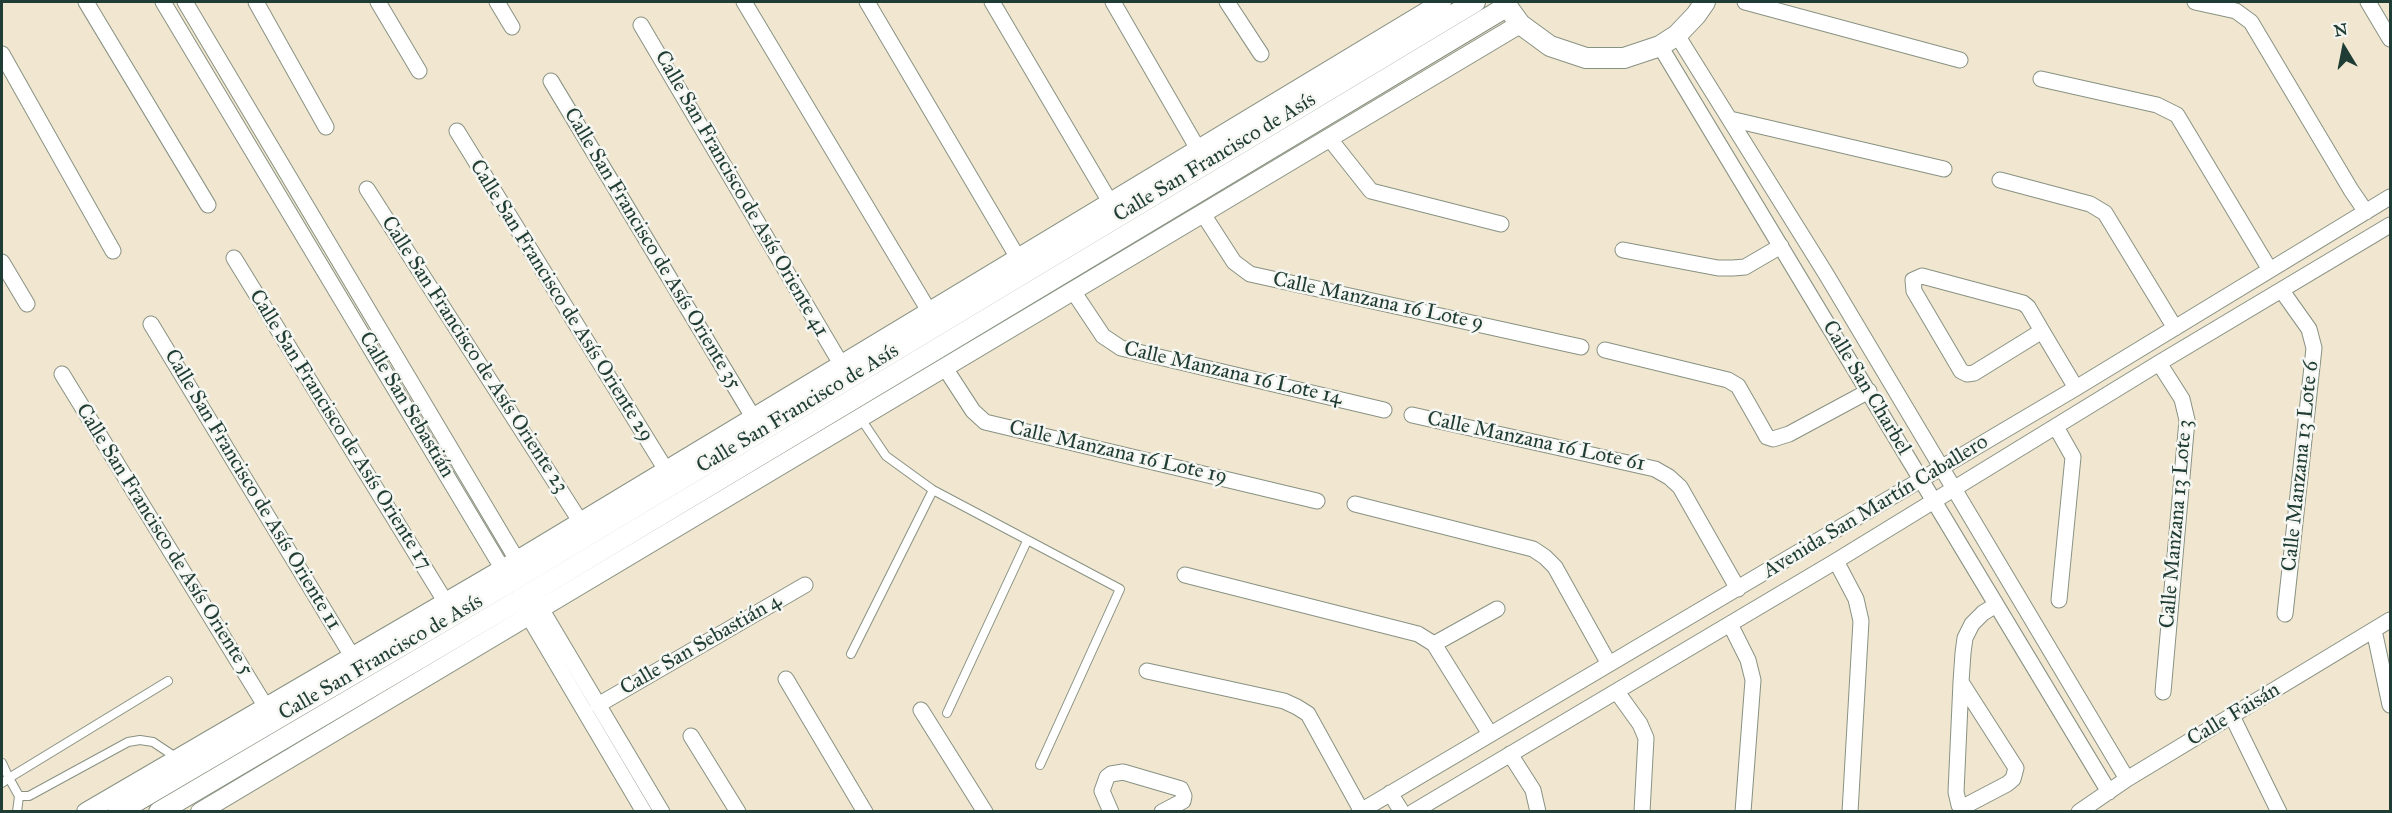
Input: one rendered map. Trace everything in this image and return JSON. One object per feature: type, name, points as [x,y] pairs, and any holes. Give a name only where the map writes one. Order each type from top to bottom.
[{"type":"main road","name":"Calle San Francisco de Asís","points":[[118,812],[514,570],[1475,2]]},
{"type":"main road","points":[[1505,4],[1520,24],[1550,46],[1586,58],[1624,58],[1660,46],[1677,35],[1705,2]]},
{"type":"main road","name":"Calle San Francisco de Asís","points":[[159,812],[530,605],[1505,4]]},
{"type":"street","points":[[86,2],[208,205]]},
{"type":"street","name":"Calle San Sebastián","points":[[163,2],[514,570]]},
{"type":"street","name":"Calle San Sebastián","points":[[185,2],[514,570],[530,605],[644,812]]},
{"type":"street","points":[[256,2],[326,127]]},
{"type":"street","points":[[378,2],[419,71]]},
{"type":"street","points":[[498,2],[512,27]]},
{"type":"street","points":[[744,2],[929,311]]},
{"type":"street","points":[[867,2],[1018,258]]},
{"type":"street","points":[[992,2],[1110,202]]},
{"type":"street","points":[[1113,2],[1198,149]]},
{"type":"street","points":[[1227,2],[1261,54]]},
{"type":"street","name":"Calle San Francisco de Asís","points":[[86,812],[446,601],[514,570],[580,521],[1442,2]]},
{"type":"street","points":[[1747,2],[1960,60]]},
{"type":"street","points":[[2195,2],[2236,11],[2251,22],[2366,212]]},
{"type":"street","points":[[2368,2],[2391,39]]},
{"type":"street","name":"Calle San Francisco de Asís","points":[[201,812],[530,605],[861,419],[1520,24]]},
{"type":"street","name":"Calle San Francisco de Asís Oriente 41","points":[[641,25],[841,364]]},
{"type":"street","name":"Calle San Charbel","points":[[1677,35],[1941,466],[2127,779]]},
{"type":"street","name":"Calle San Charbel","points":[[1660,46],[2109,792]]},
{"type":"street","points":[[2,54],[112,251]]},
{"type":"street","points":[[2041,79],[2157,105],[2177,115],[2270,270]]},
{"type":"street","name":"Calle San Francisco de Asís Oriente 35","points":[[550,81],[753,417]]},
{"type":"street","points":[[1730,119],[1944,169]]},
{"type":"street","name":"Calle San Francisco de Asís Oriente 29","points":[[457,131],[666,470]]},
{"type":"street","points":[[1329,138],[1371,191],[1500,224]]},
{"type":"street","points":[[2000,180],[2090,204],[2105,213],[2175,328]]},
{"type":"street","name":"Calle San Francisco de Asís Oriente 23","points":[[367,189],[580,521]]},
{"type":"street","name":"Avenida San Martín Caballero","points":[[1360,811],[1738,590],[2391,197]]},
{"type":"street","name":"Calle Manzana 16 Lote 9","points":[[1203,214],[1234,262],[1250,274],[1581,346]]},
{"type":"street","name":"Avenida San Martín Caballero","points":[[1413,812],[1836,561],[2159,363],[2391,225]]},
{"type":"street","points":[[1623,250],[1718,268],[1732,268],[1745,267],[1781,246]]},
{"type":"street","name":"Calle San Francisco de Asís Oriente 17","points":[[234,258],[446,601]]},
{"type":"street","points":[[2,262],[27,304]]},
{"type":"street","points":[[2042,331],[1974,373],[1967,374],[1961,371],[1914,291],[1913,280],[1922,276],[2018,300],[2028,308],[2042,331],[2076,388]]},
{"type":"street","name":"Calle Manzana 16 Lote 14","points":[[1073,291],[1103,336],[1121,348],[1384,410]]},
{"type":"street","name":"Calle Manzana 13 Lote 6","points":[[2282,291],[2309,329],[2314,348],[2285,614]]},
{"type":"street","name":"Calle San Francisco de Asís Oriente 11","points":[[151,324],[352,656]]},
{"type":"street","points":[[1605,350],[1733,383],[1745,394],[1767,437],[1773,439],[1789,434],[1869,391]]},
{"type":"street","name":"Calle Manzana 13 Lote 3","points":[[2159,363],[2182,399],[2187,420],[2163,692]]},
{"type":"street","name":"Calle Manzana 16 Lote 19","points":[[945,368],[977,417],[985,422],[1317,501]]},
{"type":"street","name":"Calle San Francisco de Asís Oriente 5","points":[[62,374],[266,707]]},
{"type":"street","name":"Calle Manzana 16 Lote 61","points":[[1412,415],[1655,469],[1680,486],[1738,590]]},
{"type":"street","points":[[2056,427],[2073,457],[2059,600]]},
{"type":"street","points":[[1355,504],[1533,549],[1545,556],[1555,567],[1609,664]]},
{"type":"street","points":[[1836,561],[1856,599],[1861,621],[1850,812]]},
{"type":"street","points":[[1185,575],[1418,634],[1434,644],[1490,734]]},
{"type":"street","name":"Calle San Sebastián 4","points":[[598,705],[805,585]]},
{"type":"street","name":"Calle San Sebastián","points":[[530,605],[598,705],[662,812]]},
{"type":"street","points":[[1961,682],[2016,768],[2013,779],[2007,784],[1965,806],[1959,805],[1956,792],[1961,682],[1965,638],[1972,624],[1983,613],[1996,606]]},
{"type":"street","points":[[1434,644],[1497,609]]},
{"type":"street","name":"Calle Faisán","points":[[2079,812],[2127,779],[2391,620]]},
{"type":"street","points":[[1730,624],[1748,660],[1753,680],[1743,812]]},
{"type":"street","points":[[2374,630],[2391,705]]},
{"type":"street","points":[[1147,671],[1284,701],[1297,706],[1308,714],[1360,811]]},
{"type":"street","points":[[786,679],[865,812]]},
{"type":"street","points":[[1617,692],[1640,724],[1646,738],[1642,812]]},
{"type":"street","points":[[921,710],[985,812]]},
{"type":"street","points":[[2232,716],[2279,812]]},
{"type":"street","points":[[691,736],[738,812]]},
{"type":"street","points":[[1510,754],[1533,790],[1538,812]]},
{"type":"street","points":[[1111,812],[1101,791],[1111,774],[1123,772],[1181,789],[1185,796],[1183,801],[1162,812]]},
{"type":"street","points":[[1390,793],[1402,812]]},
{"type":"lane","points":[[861,419],[886,456],[933,490],[1120,589],[1040,765]]},
{"type":"lane","points":[[851,654],[933,490]]},
{"type":"lane","points":[[947,713],[1028,541]]},
{"type":"lane","points":[[2,783],[168,681]]},
{"type":"lane","points":[[19,796],[29,796],[128,742],[140,740],[153,742],[177,758]]},
{"type":"lane","points":[[2,763],[19,796],[17,812]]}]
